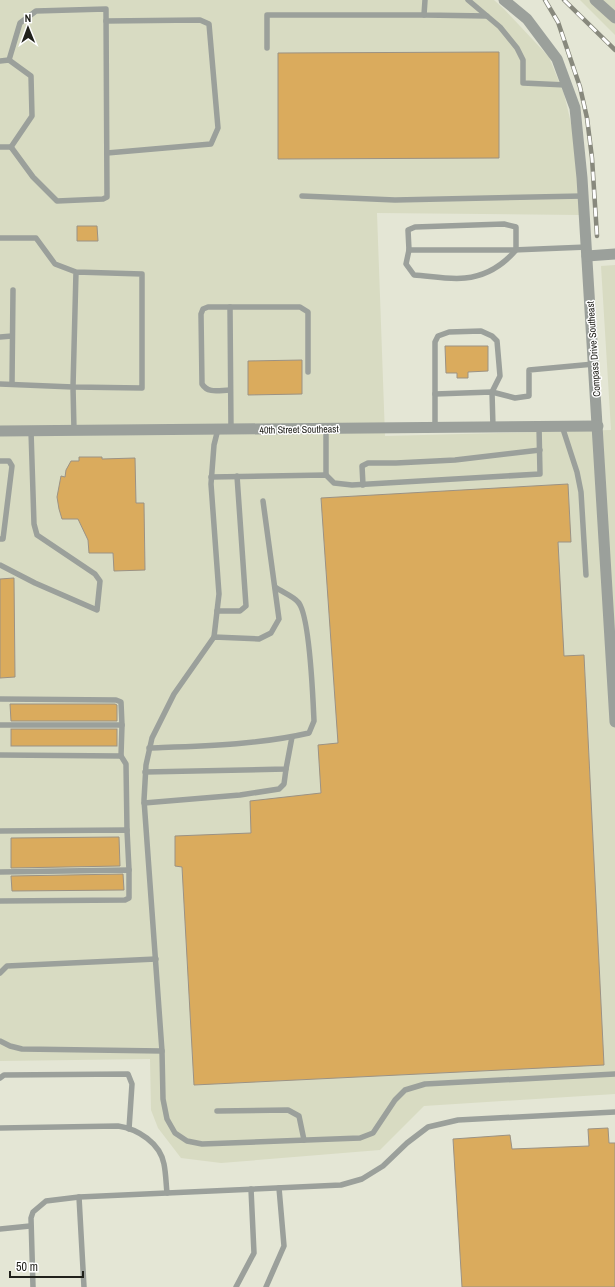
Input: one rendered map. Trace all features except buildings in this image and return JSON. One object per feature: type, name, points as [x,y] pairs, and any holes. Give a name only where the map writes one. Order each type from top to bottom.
[{"type":"street","name":"Compass Drive Southeast","points":[[504,0],[528,19],[557,59],[575,108],[587,252],[615,722]]},
{"type":"street","points":[[595,0],[615,18]]},
{"type":"street","points":[[587,252],[615,254]]},
{"type":"street","name":"40th Street Southeast","points":[[0,431],[598,426]]},
{"type":"lane","points":[[424,16],[425,0]]},
{"type":"lane","points":[[468,0],[500,27],[517,48],[523,60],[522,83],[566,85]]},
{"type":"lane","points":[[9,60],[20,22],[36,11],[106,9],[107,197],[103,199],[56,201],[33,177],[11,147]]},
{"type":"lane","points":[[267,48],[266,16],[487,16]]},
{"type":"lane","points":[[106,21],[200,20],[208,24],[218,128],[211,144],[107,153]]},
{"type":"lane","points":[[0,61],[9,60],[31,76],[32,82],[32,116],[11,147]]},
{"type":"lane","points":[[0,147],[11,147]]},
{"type":"lane","points":[[302,196],[395,200],[583,196]]},
{"type":"lane","points":[[504,224],[516,227],[516,250],[508,260],[491,271],[465,278],[414,275],[406,264],[409,250],[408,230],[415,226],[504,224]]},
{"type":"lane","points":[[0,238],[36,238],[55,264],[76,272],[142,274],[142,388],[0,384]]},
{"type":"lane","points":[[409,250],[516,250],[587,252]]},
{"type":"lane","points":[[74,430],[73,387],[76,272]]},
{"type":"lane","points":[[12,384],[13,290]]},
{"type":"lane","points":[[230,390],[210,391],[204,388],[202,384],[201,314],[203,309],[208,307],[300,307],[308,312],[308,372]]},
{"type":"lane","points":[[230,307],[231,429]]},
{"type":"lane","points":[[435,427],[436,342],[438,336],[449,332],[481,331],[492,336],[497,341],[500,376],[492,392],[493,427]]},
{"type":"lane","points":[[0,336],[12,336]]},
{"type":"lane","points":[[435,394],[492,392],[515,398],[529,396],[529,370],[594,364]]},
{"type":"lane","points":[[326,428],[326,474],[334,483],[363,485],[540,474],[539,426]]},
{"type":"lane","points":[[562,426],[577,472],[581,492],[586,575]]},
{"type":"lane","points":[[218,429],[214,445],[211,477],[219,594],[214,637],[174,694],[152,738],[145,772],[144,803],[162,1051],[163,1100],[167,1119],[175,1133],[187,1141],[202,1144],[360,1138],[373,1133],[395,1100],[405,1090],[425,1084],[615,1074]]},
{"type":"lane","points":[[0,565],[35,583],[97,610],[100,580],[95,574],[37,535],[34,524],[31,431]]},
{"type":"lane","points":[[363,485],[362,466],[368,463],[455,460],[540,450]]},
{"type":"lane","points":[[0,461],[8,461],[12,466],[3,539],[0,539]]},
{"type":"lane","points":[[211,477],[326,474]]},
{"type":"lane","points":[[217,611],[240,611],[246,606],[237,476]]},
{"type":"lane","points":[[214,637],[259,640],[271,633],[279,619],[263,501]]},
{"type":"lane","points":[[149,748],[215,745],[280,739],[309,733],[314,721],[308,629],[299,602],[275,587]]},
{"type":"lane","points":[[0,699],[116,700],[121,702],[121,756],[126,764],[129,870],[129,898],[125,900],[0,899]]},
{"type":"lane","points":[[0,725],[122,725]]},
{"type":"lane","points":[[144,803],[240,795],[279,789],[284,784],[292,737]]},
{"type":"lane","points":[[0,755],[121,756]]},
{"type":"lane","points":[[145,772],[286,769]]},
{"type":"lane","points":[[0,831],[127,830]]},
{"type":"lane","points":[[0,872],[129,870]]},
{"type":"lane","points":[[0,973],[7,966],[156,959]]},
{"type":"lane","points":[[0,1041],[10,1046],[22,1049],[162,1051]]},
{"type":"lane","points":[[0,1078],[4,1075],[128,1074],[132,1084],[129,1129]]},
{"type":"lane","points":[[217,1111],[288,1110],[299,1116],[304,1140]]},
{"type":"lane","points":[[33,1287],[30,1226],[31,1218],[33,1212],[46,1201],[79,1197],[341,1185],[362,1179],[383,1166],[407,1143],[428,1127],[458,1120],[615,1112]]},
{"type":"lane","points":[[0,1128],[118,1126],[138,1132],[150,1141],[159,1152],[164,1163],[167,1193]]},
{"type":"lane","points":[[266,1287],[284,1246],[279,1188]]},
{"type":"lane","points":[[236,1287],[254,1253],[251,1189]]},
{"type":"lane","points":[[79,1197],[84,1287]]},
{"type":"lane","points":[[0,1229],[30,1226]]},
{"type":"shaded area","points":[[0,0],[494,0],[549,57],[564,94],[577,148],[581,215],[377,213],[385,436],[611,430],[601,266],[615,265],[615,1094],[424,1106],[380,1150],[221,1163],[181,1158],[158,1128],[151,1110],[150,1059],[0,1061]]},
{"type":"shaded area","points":[[580,0],[615,0],[615,35]]},
{"type":"railway","points":[[545,0],[558,22],[580,87],[587,118],[592,158],[597,236]]},
{"type":"railway","points":[[564,0],[615,50]]}]
